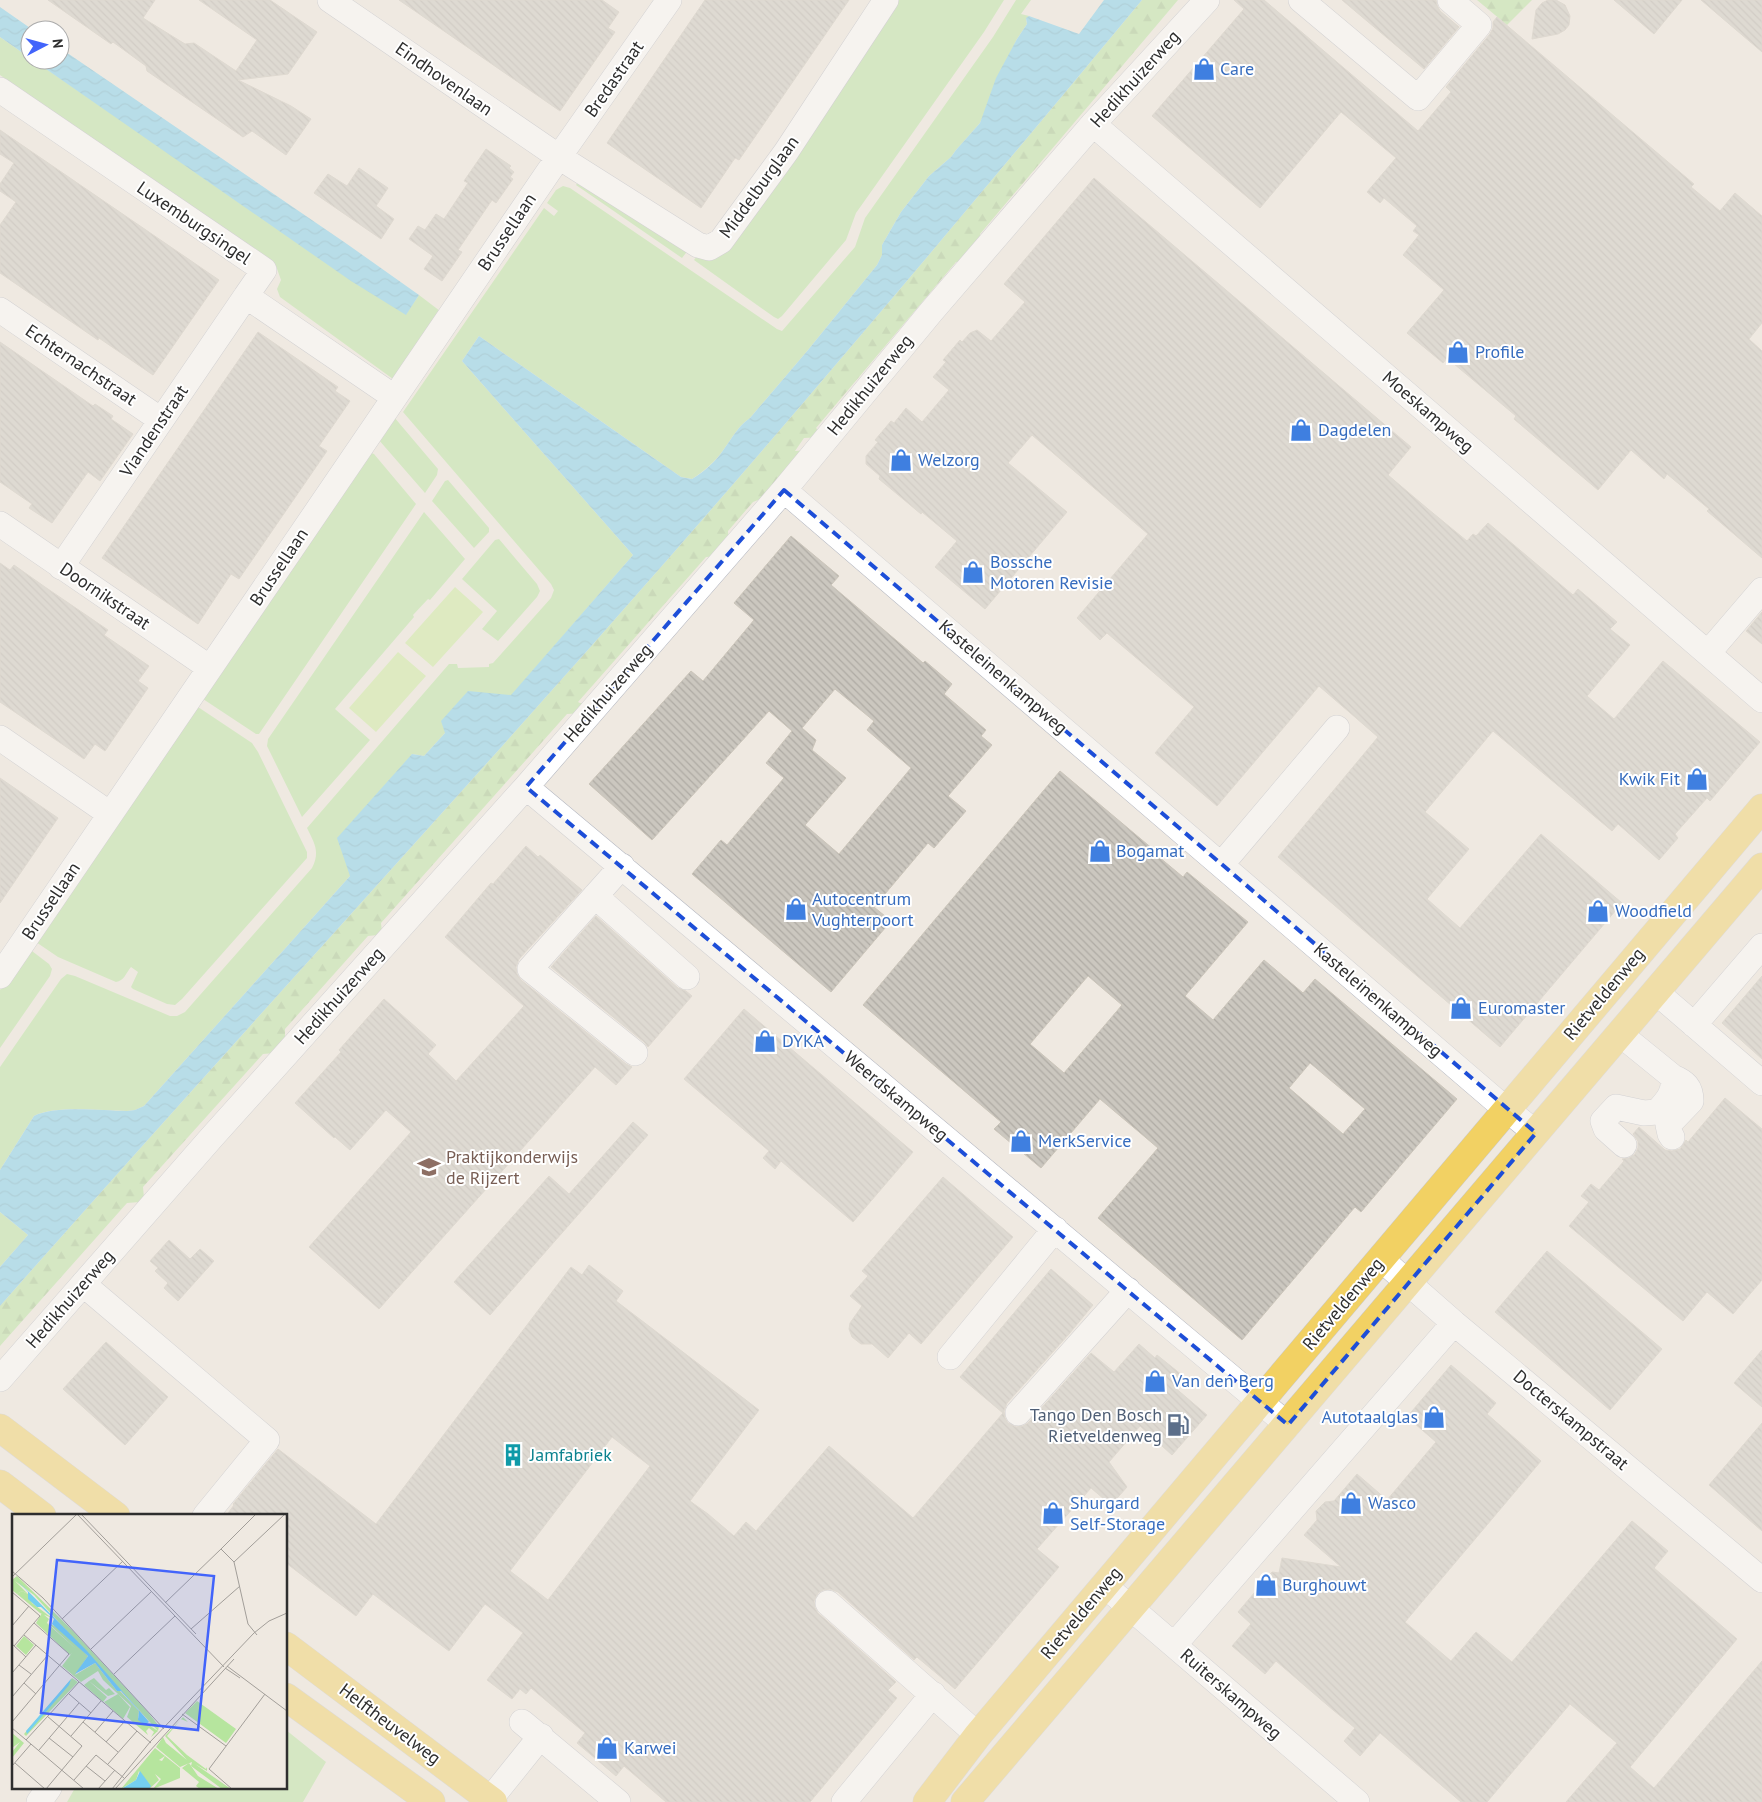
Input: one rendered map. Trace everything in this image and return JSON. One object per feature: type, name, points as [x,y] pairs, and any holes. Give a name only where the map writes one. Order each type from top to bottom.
[{"type":"main road","name":"Rietveldenweg","points":[[927,1802],[978,1734],[1762,808]]},
{"type":"main road","name":"Rietveldenweg","points":[[965,1802],[1762,868]]},
{"type":"main road","points":[[0,1428],[113,1514]]},
{"type":"main road","points":[[0,1484],[39,1514]]},
{"type":"main road","name":"Helftheuvelweg","points":[[288,1648],[490,1801]]},
{"type":"main road","points":[[288,1698],[430,1802]]},
{"type":"street","name":"Eindhovenlaan","points":[[330,0],[559,157]]},
{"type":"street","name":"Middelburglaan","points":[[559,157],[698,245],[709,248],[721,241],[786,152],[886,0]]},
{"type":"street","name":"Hedikhuizerweg","points":[[0,1379],[225,1123],[526,787],[784,490],[931,312],[1093,124],[1207,0]]},
{"type":"street","points":[[1301,0],[1418,98],[1480,24],[1450,0]]},
{"type":"street","name":"Bredastraat","points":[[559,157],[663,2]]},
{"type":"street","name":"Luxemburgsingel","points":[[0,90],[264,270],[246,296]]},
{"type":"street","name":"Moeskampweg","points":[[1093,124],[1762,700]]},
{"type":"street","name":"Brussellaan","points":[[4,963],[110,814],[559,157]]},
{"type":"street","points":[[246,296],[394,397]]},
{"type":"street","name":"Viandenstraat","points":[[61,566],[246,296]]},
{"type":"street","name":"Echternachstraat","points":[[0,310],[161,420]]},
{"type":"street","name":"Kasteleinenkampweg","points":[[784,490],[1536,1133]]},
{"type":"street","name":"Doornikstraat","points":[[0,524],[210,668]]},
{"type":"street","points":[[1708,654],[1762,590]]},
{"type":"street","points":[[1221,864],[1338,728]]},
{"type":"street","points":[[0,738],[110,814]]},
{"type":"street","name":"Weerdskampweg","points":[[526,787],[1288,1424]]},
{"type":"street","points":[[622,866],[530,969],[635,1053]]},
{"type":"street","points":[[595,896],[687,977]]},
{"type":"street","points":[[1694,1025],[1762,946]]},
{"type":"street","points":[[1656,992],[1762,1083]]},
{"type":"street","points":[[1620,1034],[1668,1073],[1683,1081],[1691,1092],[1691,1101],[1688,1106],[1671,1120],[1668,1125],[1672,1137]]},
{"type":"street","points":[[1624,1146],[1603,1125],[1603,1121],[1624,1099],[1629,1097],[1645,1099],[1654,1096],[1668,1073]]},
{"type":"street","points":[[950,1357],[1056,1229]]},
{"type":"street","name":"Docterskampstraat","points":[[1381,1260],[1762,1580]]},
{"type":"street","points":[[83,1284],[267,1440],[207,1514]]},
{"type":"street","points":[[1018,1413],[1128,1290]]},
{"type":"street","points":[[1174,1645],[1454,1323]]},
{"type":"street","name":"Ruiterskampweg","points":[[1105,1586],[1357,1802]]},
{"type":"street","points":[[828,1603],[978,1734]]},
{"type":"street","points":[[844,1802],[932,1694]]},
{"type":"street","points":[[490,1801],[532,1729],[618,1802]]},
{"type":"street","points":[[39,1802],[48,1790]]},
{"type":"highlighted area","points":[[784,490],[1536,1133],[1288,1425],[526,787]]},
{"type":"green space","points":[[895,0],[1004,0],[984,32],[856,213],[846,240],[778,319],[694,260]]},
{"type":"green space","points":[[1016,0],[1031,0],[1021,14],[1029,16],[1026,19],[1027,24],[1017,39],[991,93],[980,123],[951,157],[929,176],[901,212],[882,245],[882,255],[877,265],[808,350],[750,418],[739,428],[717,458],[692,479],[681,477],[479,336],[462,361],[633,555],[511,696],[445,733],[424,756],[412,754],[350,876],[144,1106],[127,1111],[79,1109],[54,1111],[34,1116],[0,1170],[0,1067],[61,979],[67,974],[75,976],[170,1016],[177,1016],[185,1012],[312,868],[316,857],[316,848],[307,828],[449,664],[457,664],[458,668],[489,667],[489,664],[493,663],[551,598],[554,590],[551,584],[403,412],[544,208],[554,216],[558,211],[547,203],[556,190],[563,186],[570,188],[782,331],[855,247],[865,218],[993,37]]},
{"type":"green space","points":[[1142,0],[1178,0],[980,234],[981,251],[973,260],[956,262],[816,428],[828,429],[824,437],[804,438],[795,451],[807,450],[768,496],[753,502],[728,531],[729,548],[723,556],[706,557],[578,702],[590,703],[583,713],[567,714],[381,923],[382,932],[378,935],[368,936],[285,1029],[285,1040],[274,1053],[263,1054],[143,1187],[144,1198],[140,1202],[127,1203],[0,1346],[0,1306],[668,559],[907,281]]},
{"type":"green space","points":[[1477,0],[1532,0],[1507,25]]},
{"type":"green space","points":[[0,37],[20,51],[20,70],[48,70],[406,314],[419,295],[440,311],[393,379],[280,297],[277,289],[281,280],[276,266],[0,75]]},
{"type":"green space","points":[[583,175],[689,249],[682,258],[576,185]]},
{"type":"green space","points":[[394,417],[438,469],[437,475],[425,493],[378,439]]},
{"type":"green space","points":[[369,452],[374,454],[416,504],[259,734],[256,734],[200,697]]},
{"type":"green space","points":[[448,480],[489,528],[489,532],[474,548],[432,501],[445,481]]},
{"type":"green space","points":[[424,512],[465,559],[430,600],[428,599],[413,615],[414,617],[335,709],[370,740],[302,817],[267,746],[268,739]]},
{"type":"green space","points":[[499,539],[537,584],[540,591],[537,597],[498,641],[482,629],[497,611],[462,579],[495,540]]},
{"type":"green space","points":[[455,587],[483,612],[433,667],[405,643]]},
{"type":"green space","points":[[398,652],[426,676],[376,732],[349,708]]},
{"type":"green space","points":[[195,705],[252,743],[307,852],[307,858],[175,1005],[167,1004],[133,989],[131,987],[138,972],[131,967],[123,978],[116,982],[58,957],[33,940]]},
{"type":"green space","points":[[28,948],[49,964],[52,969],[50,976],[0,1048],[0,990]]},
{"type":"green space","points":[[0,1212],[28,1235],[0,1267]]},
{"type":"green space","points":[[288,1732],[326,1762],[303,1802],[67,1802],[74,1790],[288,1790]]},
{"type":"water","points":[[1104,0],[1142,0],[907,281],[668,559],[0,1306],[0,1267],[28,1235],[0,1212],[0,1170],[34,1116],[54,1111],[79,1109],[127,1111],[144,1106],[350,876],[337,838],[412,754],[424,756],[445,733],[441,721],[468,691],[511,695],[633,555],[462,361],[479,336],[681,477],[692,479],[717,458],[739,428],[750,418],[808,350],[877,265],[882,255],[882,245],[901,212],[929,176],[951,157],[980,123],[996,78],[1027,24],[1026,18],[1029,16],[1079,34]]},
{"type":"water","points":[[0,7],[20,21],[20,51],[0,37]]},
{"type":"water","points":[[70,55],[419,295],[406,315],[351,281],[47,70],[70,70]]},
{"type":"building","points":[[48,0],[155,0],[143,18],[185,44],[194,43],[236,71],[257,40],[199,0],[270,0],[317,32],[288,74],[238,80],[291,106],[311,119],[286,155],[252,131],[243,137],[147,71],[146,66],[113,42],[111,44]]},
{"type":"building","points":[[399,0],[602,0],[619,12],[608,28],[615,32],[560,111]]},
{"type":"building","points":[[705,0],[849,0],[739,160],[735,158],[701,208],[607,143]]},
{"type":"building","points":[[1234,0],[1264,0],[1418,131],[1451,92],[1446,87],[1490,34],[1493,22],[1497,17],[1694,184],[1691,187],[1720,211],[1735,193],[1762,216],[1762,323],[1749,339],[1762,351],[1762,558],[1707,511],[1709,509],[1667,474],[1664,479],[1631,450],[1598,490],[1514,419],[1516,416],[1447,358],[1443,363],[1407,333],[1444,290],[1403,255],[1419,235],[1413,231],[1417,226],[1384,198],[1380,203],[1367,192],[1396,158],[1341,112],[1260,208],[1152,116],[1244,9]]},
{"type":"building","points":[[1342,0],[1436,0],[1440,11],[1459,27],[1424,69]]},
{"type":"building","points":[[1548,0],[1556,0],[1565,5],[1570,16],[1569,25],[1558,34],[1532,39],[1536,10],[1542,3]]},
{"type":"building","points":[[1614,0],[1682,0],[1654,34]]},
{"type":"building","points":[[1701,0],[1762,0],[1762,52]]},
{"type":"building","points":[[0,130],[219,280],[153,375],[0,273],[0,225],[16,202],[0,191],[0,184],[14,163],[0,154]]},
{"type":"building","points":[[486,149],[511,166],[509,168],[514,172],[510,177],[513,179],[496,203],[492,200],[458,250],[462,252],[442,281],[424,269],[433,256],[409,239],[418,226],[425,230],[436,214],[444,219],[468,183],[464,181]]},
{"type":"building","points":[[359,168],[388,188],[376,206],[394,219],[381,239],[314,193],[328,174],[347,186]]},
{"type":"building","points":[[1094,178],[1411,447],[1388,475],[1428,509],[1467,541],[1473,534],[1476,536],[1488,523],[1573,595],[1578,589],[1617,622],[1610,629],[1630,645],[1587,696],[1614,719],[1663,661],[1760,742],[1710,801],[1707,798],[1675,834],[1678,838],[1659,860],[1618,824],[1612,831],[1493,731],[1425,812],[1469,849],[1427,899],[1460,928],[1541,834],[1622,903],[1500,1047],[1278,857],[1378,737],[1319,686],[1217,806],[1155,753],[1194,707],[1107,633],[1100,640],[1077,618],[1148,534],[1032,435],[1008,463],[1067,512],[985,609],[935,567],[957,541],[879,479],[880,476],[866,464],[866,456],[878,442],[875,440],[891,421],[894,423],[906,408],[922,422],[949,390],[933,377],[946,362],[943,360],[960,340],[962,342],[970,333],[977,330],[991,341],[1025,302],[1004,284]]},
{"type":"building","points":[[258,332],[338,387],[335,391],[350,401],[319,446],[327,451],[239,579],[231,574],[198,624],[102,558]]},
{"type":"building","points":[[0,342],[93,406],[95,404],[113,416],[111,419],[133,434],[100,481],[88,472],[52,523],[29,508],[32,504],[0,482]]},
{"type":"building","points":[[791,536],[839,576],[831,585],[923,663],[925,661],[952,684],[944,694],[986,730],[981,736],[992,745],[948,796],[966,811],[934,848],[928,843],[874,907],[891,921],[831,992],[692,874],[721,840],[727,845],[784,778],[766,763],[792,731],[769,711],[652,840],[589,784],[691,671],[703,681],[754,620],[734,603]],"holes":[[[835,689],[874,721],[867,730],[911,768],[839,854],[805,825],[846,778],[812,750],[816,740],[802,728]]]},
{"type":"building","points":[[0,563],[10,570],[14,565],[108,630],[104,635],[149,666],[138,681],[148,688],[105,751],[95,744],[84,759],[0,702]]},
{"type":"building","points":[[1762,612],[1762,644],[1746,631]]},
{"type":"building","points":[[1060,771],[1154,850],[1153,852],[1183,877],[1187,872],[1248,922],[1185,996],[1213,1020],[1264,960],[1303,993],[1315,979],[1457,1099],[1361,1212],[1355,1207],[1242,1340],[1098,1218],[1158,1148],[1100,1099],[1041,1168],[994,1129],[1001,1122],[863,1005]],"holes":[[[1088,976],[1122,1005],[1064,1073],[1030,1044]],[[1310,1063],[1365,1109],[1343,1134],[1289,1088]]]},
{"type":"building","points":[[0,778],[58,818],[0,903]]},
{"type":"building","points":[[526,846],[538,857],[540,855],[582,890],[519,959],[516,967],[517,974],[521,980],[632,1067],[616,1085],[595,1067],[379,1309],[309,1247],[411,1132],[386,1110],[350,1150],[295,1103],[341,1052],[339,1050],[384,999],[436,1045],[428,1054],[456,1081],[524,1006],[445,937],[491,883],[493,884]]},
{"type":"building","points":[[596,916],[678,988],[692,996],[648,1047],[551,967]]},
{"type":"building","points":[[1762,976],[1762,1059],[1722,1023]]},
{"type":"building","points":[[744,1009],[913,1152],[853,1222],[781,1161],[775,1169],[763,1158],[769,1151],[684,1079]]},
{"type":"building","points":[[1725,1098],[1762,1129],[1762,1280],[1733,1314],[1707,1292],[1683,1321],[1569,1226],[1589,1202],[1581,1196],[1591,1184],[1599,1190],[1624,1161],[1622,1159],[1629,1158],[1635,1154],[1638,1148],[1638,1141],[1633,1134],[1639,1127],[1665,1150],[1680,1149]]},
{"type":"building","points":[[633,1122],[648,1135],[490,1315],[454,1282],[549,1176],[569,1194]]},
{"type":"building","points":[[943,1177],[1013,1237],[921,1344],[909,1333],[888,1358],[872,1344],[861,1344],[852,1337],[849,1329],[850,1323],[862,1306],[850,1296],[868,1276],[862,1271]]},
{"type":"building","points":[[169,1240],[190,1259],[200,1249],[214,1261],[178,1301],[164,1288],[168,1283],[155,1271],[158,1268],[150,1261]]},
{"type":"building","points":[[1547,1251],[1662,1349],[1610,1410],[1495,1312]]},
{"type":"building","points":[[589,1265],[623,1291],[616,1301],[759,1410],[690,1501],[734,1536],[746,1522],[756,1531],[829,1446],[913,1518],[1003,1413],[960,1377],[1051,1269],[1093,1305],[1007,1403],[1004,1411],[1008,1423],[1016,1427],[1028,1423],[1091,1353],[1114,1372],[1139,1344],[1155,1358],[1157,1355],[1182,1375],[1173,1386],[1207,1415],[1172,1455],[1140,1426],[1109,1462],[1127,1487],[1111,1505],[1091,1488],[1037,1549],[1059,1567],[955,1689],[917,1657],[914,1660],[838,1592],[830,1589],[818,1593],[814,1601],[818,1613],[896,1682],[888,1690],[897,1698],[810,1802],[666,1802],[624,1766],[616,1776],[577,1743],[585,1733],[531,1688],[526,1694],[520,1689],[512,1699],[487,1680],[523,1633],[485,1604],[449,1651],[373,1594],[356,1616],[288,1565],[288,1514],[227,1514],[233,1504],[278,1449],[376,1524],[571,1267],[582,1275]],"holes":[[[612,1437],[650,1466],[548,1600],[510,1571]]]},
{"type":"building","points":[[106,1342],[168,1397],[125,1445],[63,1389]]},
{"type":"building","points":[[1762,1350],[1762,1407],[1734,1383]]},
{"type":"building","points":[[1451,1365],[1496,1403],[1487,1414],[1541,1461],[1405,1622],[1451,1661],[1476,1632],[1512,1662],[1632,1521],[1668,1551],[1654,1568],[1737,1639],[1630,1767],[1654,1788],[1762,1661],[1762,1802],[1566,1802],[1617,1743],[1570,1704],[1487,1802],[1461,1802],[1380,1733],[1360,1756],[1344,1741],[1355,1728],[1276,1661],[1265,1674],[1232,1646],[1251,1624],[1238,1612],[1272,1572],[1279,1573],[1282,1558],[1341,1567],[1304,1535],[1317,1520],[1316,1511],[1325,1502],[1334,1501],[1357,1474],[1387,1500],[1436,1442],[1407,1417]]},
{"type":"building","points":[[1762,1423],[1762,1531],[1709,1485]]},
{"type":"place","name":"Care","points":[[1204,69]]},
{"type":"place","name":"Profile","points":[[1458,352]]},
{"type":"place","name":"Dagdelen","points":[[1301,430]]},
{"type":"place","name":"Welzorg","points":[[901,460]]},
{"type":"place","name":"Bossche Motoren Revisie","points":[[973,572]]},
{"type":"place","name":"Kwik Fit","points":[[1697,779]]},
{"type":"place","name":"Bogamat","points":[[1100,851]]},
{"type":"place","name":"Autocentrum Vughterpoort","points":[[796,909]]},
{"type":"place","name":"Woodfield","points":[[1598,911]]},
{"type":"place","name":"Euromaster","points":[[1461,1008]]},
{"type":"place","name":"DYKA","points":[[765,1041]]},
{"type":"place","name":"MerkService","points":[[1021,1141]]},
{"type":"place","name":"Praktijkonderwijs de Rijzert","points":[[429,1167]]},
{"type":"place","name":"Van den Berg","points":[[1155,1381]]},
{"type":"place","name":"Autotaalglas","points":[[1434,1417]]},
{"type":"place","name":"Tango Den Bosch Rietveldenweg","points":[[1178,1425]]},
{"type":"place","name":"Jamfabriek","points":[[513,1455]]},
{"type":"place","name":"Wasco","points":[[1351,1503]]},
{"type":"place","name":"Shurgard Self-Storage","points":[[1053,1513]]},
{"type":"place","name":"Burghouwt","points":[[1266,1585]]},
{"type":"place","name":"Karwei","points":[[607,1748]]}]
